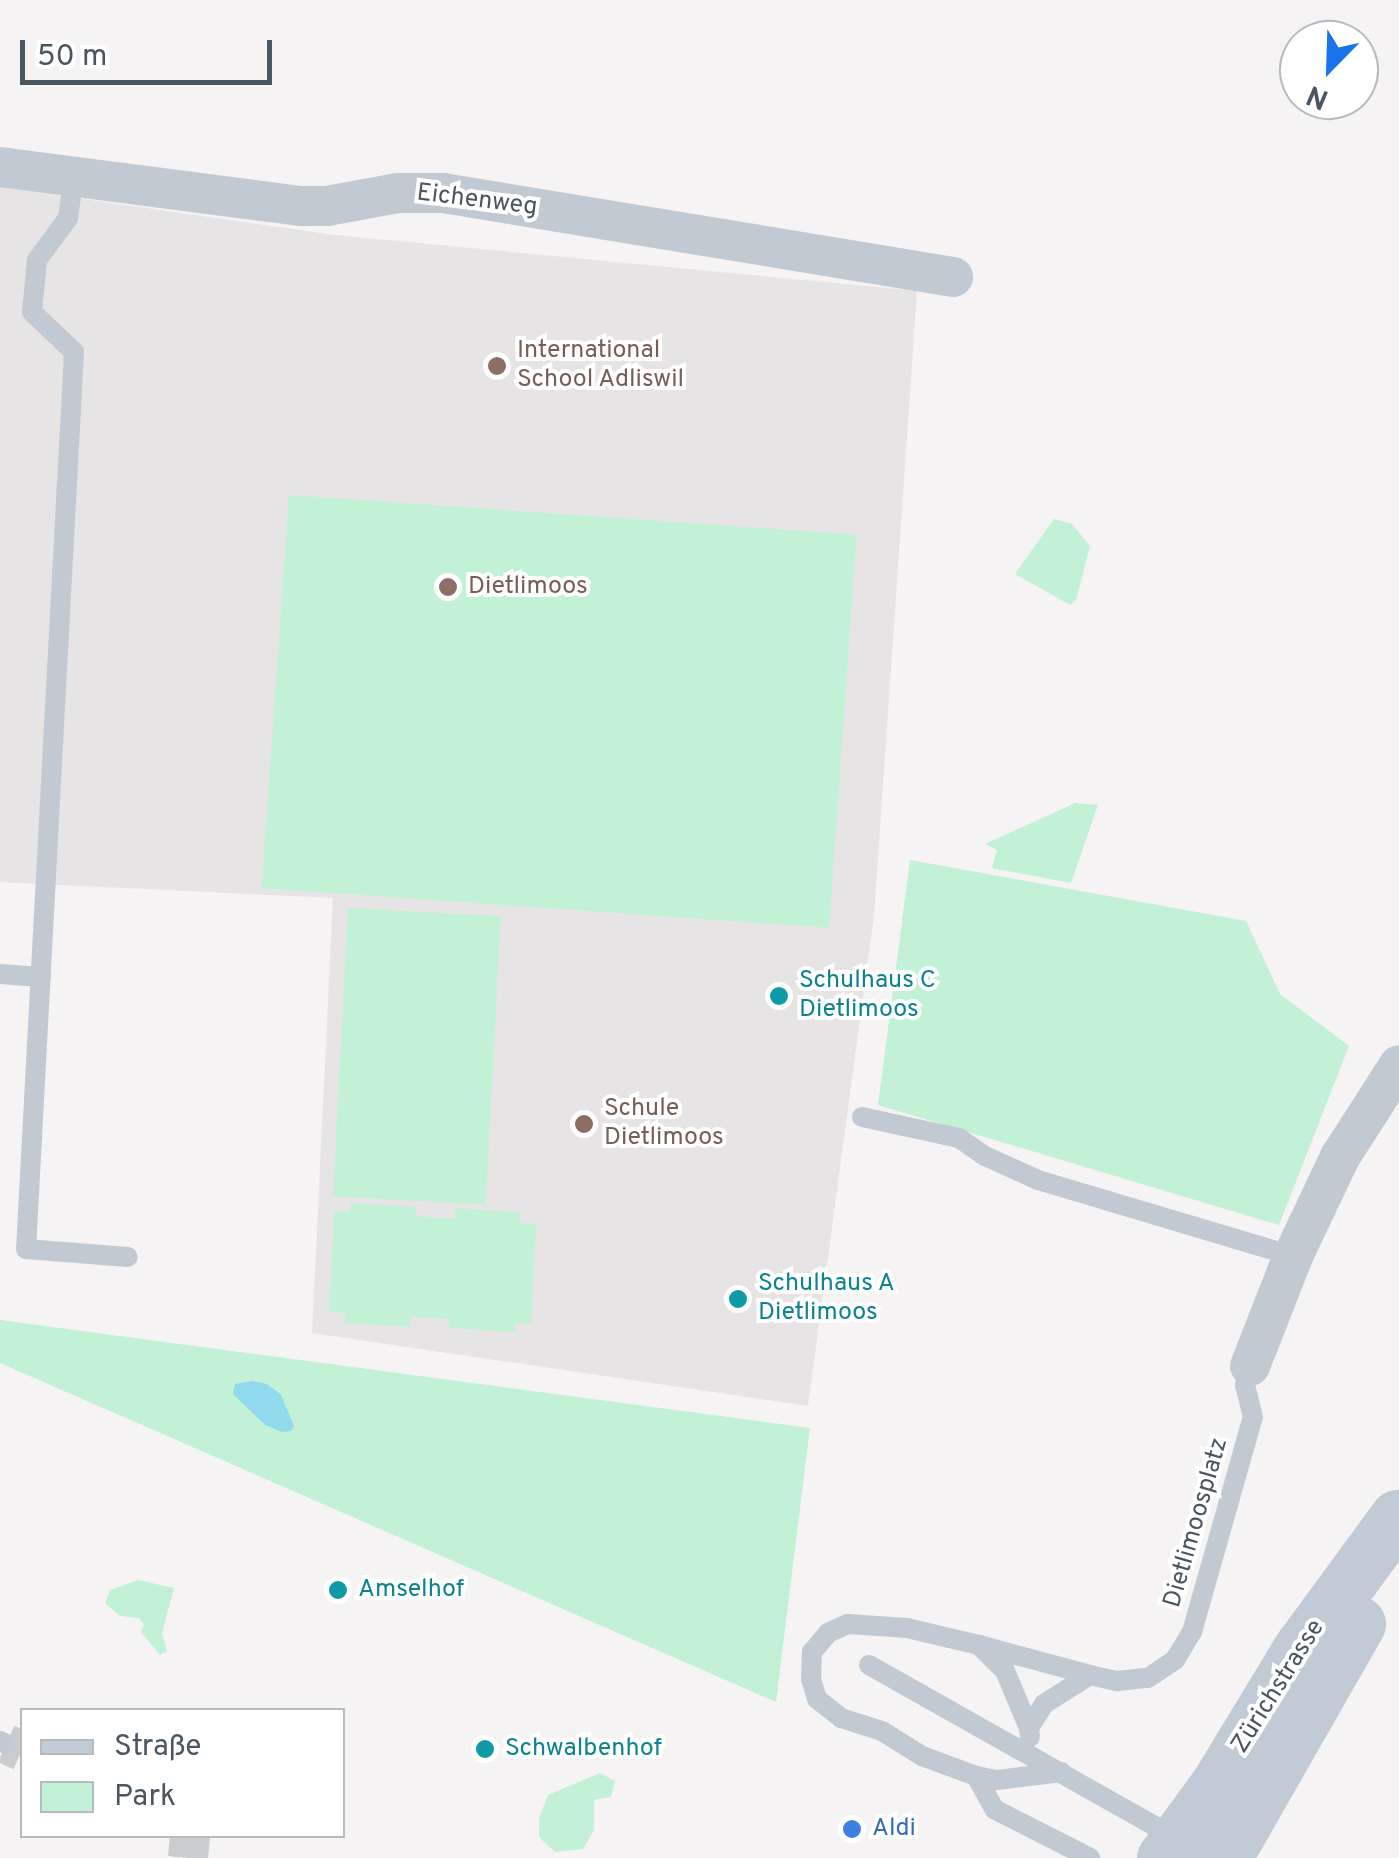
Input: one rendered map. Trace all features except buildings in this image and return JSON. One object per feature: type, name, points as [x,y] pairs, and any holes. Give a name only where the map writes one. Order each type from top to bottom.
[{"type":"main road","name":"Zürichstrasse","points":[[1194,1853],[1230,1766],[1300,1649],[1398,1516]]},
{"type":"street","name":"Eichenweg","points":[[0,167],[300,206],[327,206],[398,193],[443,193],[953,277]]},
{"type":"street","points":[[1250,1366],[1293,1256],[1340,1157],[1399,1065]]},
{"type":"lane","points":[[74,174],[68,218],[37,260],[32,312],[74,352],[40,917],[41,977],[26,1249],[128,1257]]},
{"type":"lane","points":[[0,974],[41,977]]},
{"type":"lane","points":[[862,1118],[959,1138],[985,1156],[1038,1180],[1293,1256]]},
{"type":"lane","name":"Dietlimoosplatz","points":[[976,1776],[922,1756],[882,1731],[841,1718],[818,1699],[810,1679],[812,1652],[828,1633],[848,1624],[908,1628],[1117,1682],[1148,1678],[1175,1660],[1192,1632],[1253,1417],[1245,1385],[1250,1366]]},
{"type":"lane","points":[[978,1645],[1005,1671],[1029,1728],[1032,1754]]},
{"type":"lane","points":[[869,1665],[1032,1754],[1194,1853]]},
{"type":"lane","points":[[1029,1728],[1052,1697],[1090,1675]]},
{"type":"lane","points":[[976,1776],[996,1780],[1062,1772]]},
{"type":"lane","points":[[976,1776],[994,1809],[1090,1858]]},
{"type":"shaded area","name":"Dietlimoos","points":[[0,187],[335,235],[917,291],[874,915],[808,1406],[312,1333],[333,898],[0,882]]},
{"type":"green space","points":[[289,495],[857,535],[829,928],[262,888]]},
{"type":"green space","points":[[1054,519],[1072,524],[1090,546],[1076,600],[1070,605],[1015,574]]},
{"type":"green space","points":[[1075,803],[1098,805],[1071,883],[992,868],[997,850],[985,844]]},
{"type":"green space","points":[[910,860],[1246,921],[1280,994],[1349,1046],[1279,1225],[878,1105]]},
{"type":"green space","points":[[348,908],[501,916],[486,1205],[333,1197]]},
{"type":"green space","points":[[351,1203],[416,1207],[416,1216],[454,1219],[455,1208],[520,1212],[520,1223],[536,1224],[531,1324],[515,1323],[515,1332],[449,1328],[449,1319],[411,1317],[410,1327],[345,1323],[345,1313],[329,1312],[334,1211],[350,1212]]},
{"type":"green space","points":[[0,1320],[810,1428],[776,1702],[0,1363]]},
{"type":"green space","points":[[138,1580],[174,1588],[162,1633],[167,1651],[160,1655],[141,1632],[144,1625],[139,1618],[120,1616],[105,1603],[110,1590]]},
{"type":"green space","points":[[600,1773],[615,1781],[611,1797],[594,1800],[594,1830],[583,1849],[555,1852],[539,1837],[539,1818],[548,1795]]},
{"type":"water","points":[[235,1384],[267,1384],[281,1395],[294,1426],[291,1431],[265,1425],[233,1394]]},
{"type":"tunnel","points":[[6,1744],[20,1750]]},
{"type":"tunnel","points":[[188,1858],[190,1838]]},
{"type":"place","name":"International School Adliswil","points":[[497,366]]},
{"type":"place","name":"Dietlimoos","points":[[448,587]]},
{"type":"place","name":"Schulhaus C Dietlimoos","points":[[779,996]]},
{"type":"place","name":"Schule Dietlimoos","points":[[584,1124]]},
{"type":"place","name":"Schulhaus A Dietlimoos","points":[[738,1299]]},
{"type":"place","name":"Amselhof","points":[[338,1590]]},
{"type":"place","name":"Schwalbenhof","points":[[485,1749]]},
{"type":"place","name":"Aldi","points":[[852,1829]]}]
